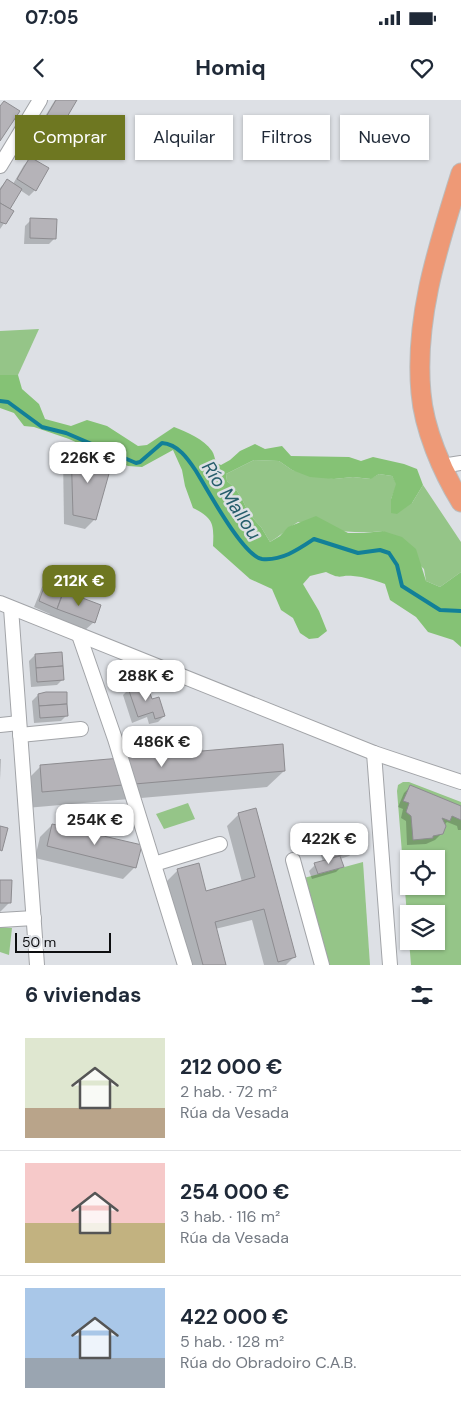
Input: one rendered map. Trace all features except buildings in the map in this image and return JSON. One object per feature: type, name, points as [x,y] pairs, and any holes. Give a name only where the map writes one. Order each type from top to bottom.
[{"type":"highway","points":[[461,173],[436,256],[426,298],[420,345],[421,394],[431,438],[447,480],[461,502]]},
{"type":"street","points":[[0,166],[40,100]]},
{"type":"street","points":[[442,466],[461,463]]},
{"type":"street","points":[[6,605],[374,753],[461,782]]},
{"type":"street","points":[[6,605],[14,638],[37,965]]},
{"type":"street","points":[[14,638],[23,626],[36,617]]},
{"type":"street","points":[[80,635],[116,739],[185,965]]},
{"type":"street","points":[[0,724],[20,729],[81,730]]},
{"type":"street","points":[[374,753],[390,965]]},
{"type":"street","points":[[152,859],[220,844]]},
{"type":"street","points":[[293,860],[322,965]]},
{"type":"street","points":[[0,920],[34,918]]},
{"type":"green space","points":[[39,329],[18,375],[0,375],[0,331]]},
{"type":"green space","points":[[0,375],[18,375],[22,389],[39,404],[45,419],[71,426],[87,420],[107,426],[138,446],[147,445],[174,427],[205,443],[213,452],[216,463],[221,465],[240,451],[255,444],[265,449],[282,446],[291,456],[349,457],[361,461],[373,457],[417,469],[423,485],[412,503],[397,514],[391,513],[391,499],[396,484],[392,476],[379,474],[371,479],[310,477],[292,470],[279,461],[254,460],[226,474],[227,481],[235,488],[249,514],[261,527],[270,542],[280,536],[288,527],[316,516],[348,533],[383,531],[402,537],[416,549],[426,581],[440,587],[461,572],[461,647],[453,640],[428,632],[416,617],[390,600],[385,584],[362,577],[338,577],[326,572],[310,576],[303,584],[319,611],[327,631],[318,638],[309,639],[300,633],[293,618],[281,610],[272,589],[250,579],[213,546],[213,527],[205,515],[193,508],[185,486],[182,470],[173,450],[142,467],[128,466],[69,439],[34,427],[24,426],[14,413],[0,408]]},
{"type":"green space","points":[[254,460],[279,461],[292,470],[334,479],[353,477],[370,479],[379,474],[392,476],[397,484],[391,499],[412,503],[423,485],[461,542],[461,572],[440,587],[426,581],[424,569],[383,531],[350,532],[298,522],[270,542],[261,527],[249,514],[235,488],[227,481],[226,474]]},
{"type":"green space","points":[[403,782],[409,782],[461,802],[461,965],[411,965],[410,950],[445,950],[445,905],[406,905],[405,895],[445,895],[445,850],[402,850],[398,785]]},
{"type":"green space","points":[[188,803],[195,819],[164,829],[156,814]]},
{"type":"green space","points":[[363,862],[370,965],[329,965],[318,935],[304,878]]},
{"type":"green space","points":[[0,927],[12,928],[9,955],[0,952]]},
{"type":"waterway","name":"Río Mallou","points":[[0,401],[8,402],[42,427],[66,433],[136,463],[140,462],[162,443],[178,449],[193,466],[245,547],[262,559],[283,556],[314,539],[358,553],[380,550],[389,553],[397,565],[402,586],[440,610],[461,611]]}]
